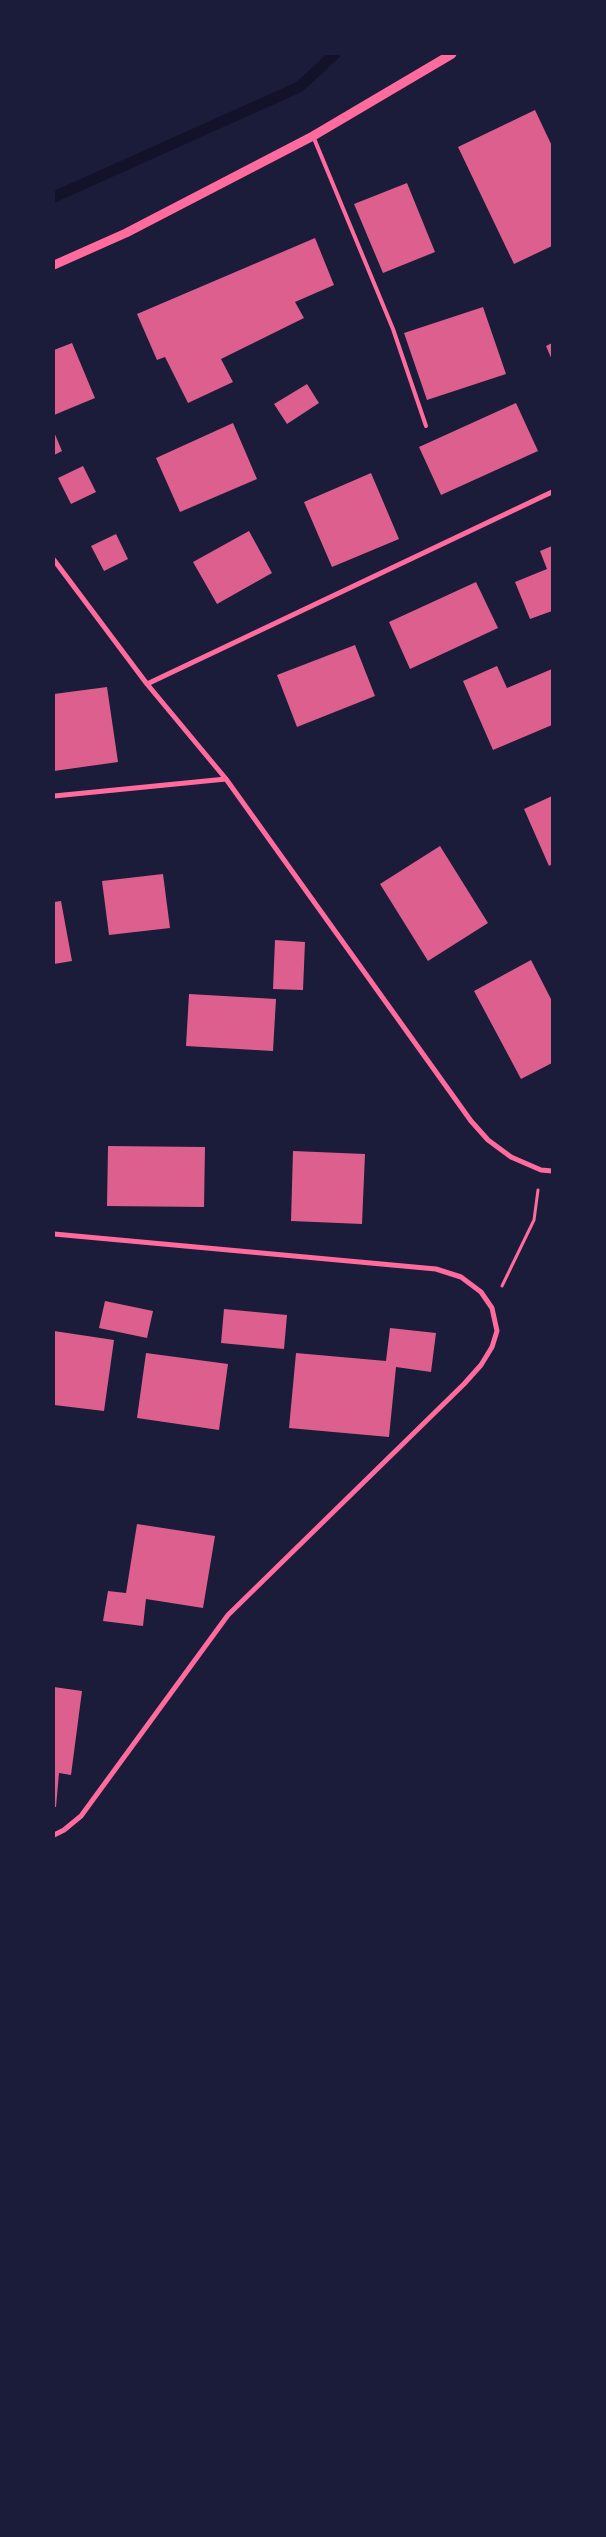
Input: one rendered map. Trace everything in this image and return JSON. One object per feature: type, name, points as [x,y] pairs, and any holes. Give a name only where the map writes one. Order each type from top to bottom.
[{"type":"street","points":[[54,265],[126,233],[314,136],[452,54]]},
{"type":"street","points":[[147,684],[552,492]]},
{"type":"street","points":[[54,560],[147,684],[226,780],[471,1121],[488,1140],[510,1156],[541,1170],[552,1171]]},
{"type":"street","points":[[54,796],[226,780]]},
{"type":"street","points":[[54,1234],[436,1269],[460,1277],[480,1292],[492,1308],[497,1331],[492,1347],[481,1365],[228,1615],[81,1816],[64,1830],[54,1835]]},
{"type":"lane","points":[[314,136],[393,328],[426,426]]},
{"type":"path","points":[[492,1308],[534,1220],[541,1170]]},
{"type":"building","points":[[535,110],[552,146],[552,246],[514,264],[458,147]]},
{"type":"building","points":[[407,183],[435,252],[383,273],[354,204]]},
{"type":"building","points":[[315,238],[334,285],[295,302],[304,318],[221,359],[233,382],[188,403],[165,357],[157,360],[137,314]]},
{"type":"building","points":[[483,307],[506,374],[427,400],[404,333]]},
{"type":"building","points":[[72,343],[95,398],[54,415],[54,350]]},
{"type":"building","points":[[552,343],[552,360],[546,346]]},
{"type":"building","points":[[307,384],[319,403],[287,424],[274,404]]},
{"type":"building","points":[[516,403],[538,451],[441,495],[419,447]]},
{"type":"building","points":[[233,423],[257,479],[180,512],[156,458]]},
{"type":"building","points":[[54,432],[62,451],[54,455]]},
{"type":"building","points":[[83,466],[96,492],[71,504],[58,478]]},
{"type":"building","points":[[371,473],[399,539],[332,567],[304,502]]},
{"type":"building","points":[[249,531],[272,573],[217,604],[193,562]]},
{"type":"building","points":[[116,534],[128,559],[104,571],[91,546]]},
{"type":"building","points":[[552,546],[552,611],[530,619],[515,582],[547,569],[540,551]]},
{"type":"building","points":[[476,582],[498,628],[410,669],[389,622]]},
{"type":"building","points":[[355,645],[375,696],[297,727],[277,675]]},
{"type":"building","points":[[497,666],[507,688],[552,669],[552,725],[493,750],[463,681]]},
{"type":"building","points":[[107,687],[118,762],[54,771],[54,694]]},
{"type":"building","points":[[552,796],[552,864],[549,866],[524,809]]},
{"type":"building","points":[[440,846],[488,923],[428,961],[380,884]]},
{"type":"building","points":[[163,874],[170,928],[109,935],[102,881]]},
{"type":"building","points":[[61,901],[72,961],[54,964],[54,902]]},
{"type":"building","points":[[275,940],[305,942],[303,990],[273,989]]},
{"type":"building","points":[[531,960],[552,1001],[552,1063],[521,1079],[474,991]]},
{"type":"building","points":[[189,994],[276,999],[273,1051],[186,1046]]},
{"type":"building","points":[[108,1146],[205,1147],[204,1207],[107,1206]]},
{"type":"building","points":[[293,1151],[365,1154],[362,1224],[291,1221]]},
{"type":"building","points":[[105,1301],[153,1311],[147,1338],[99,1328]]},
{"type":"building","points":[[224,1309],[287,1315],[284,1349],[221,1343]]},
{"type":"building","points":[[390,1328],[436,1333],[431,1372],[396,1367],[389,1437],[289,1428],[296,1353],[386,1361]]},
{"type":"building","points":[[54,1331],[114,1340],[104,1411],[54,1405]]},
{"type":"building","points":[[146,1353],[228,1364],[219,1430],[137,1418]]},
{"type":"building","points":[[137,1524],[215,1536],[203,1608],[146,1599],[143,1626],[103,1621],[108,1591],[126,1593]]},
{"type":"building","points":[[54,1687],[82,1691],[71,1775],[59,1773],[56,1807],[54,1807]]},
{"type":"waterway","points":[[54,197],[299,87],[335,54]]}]
